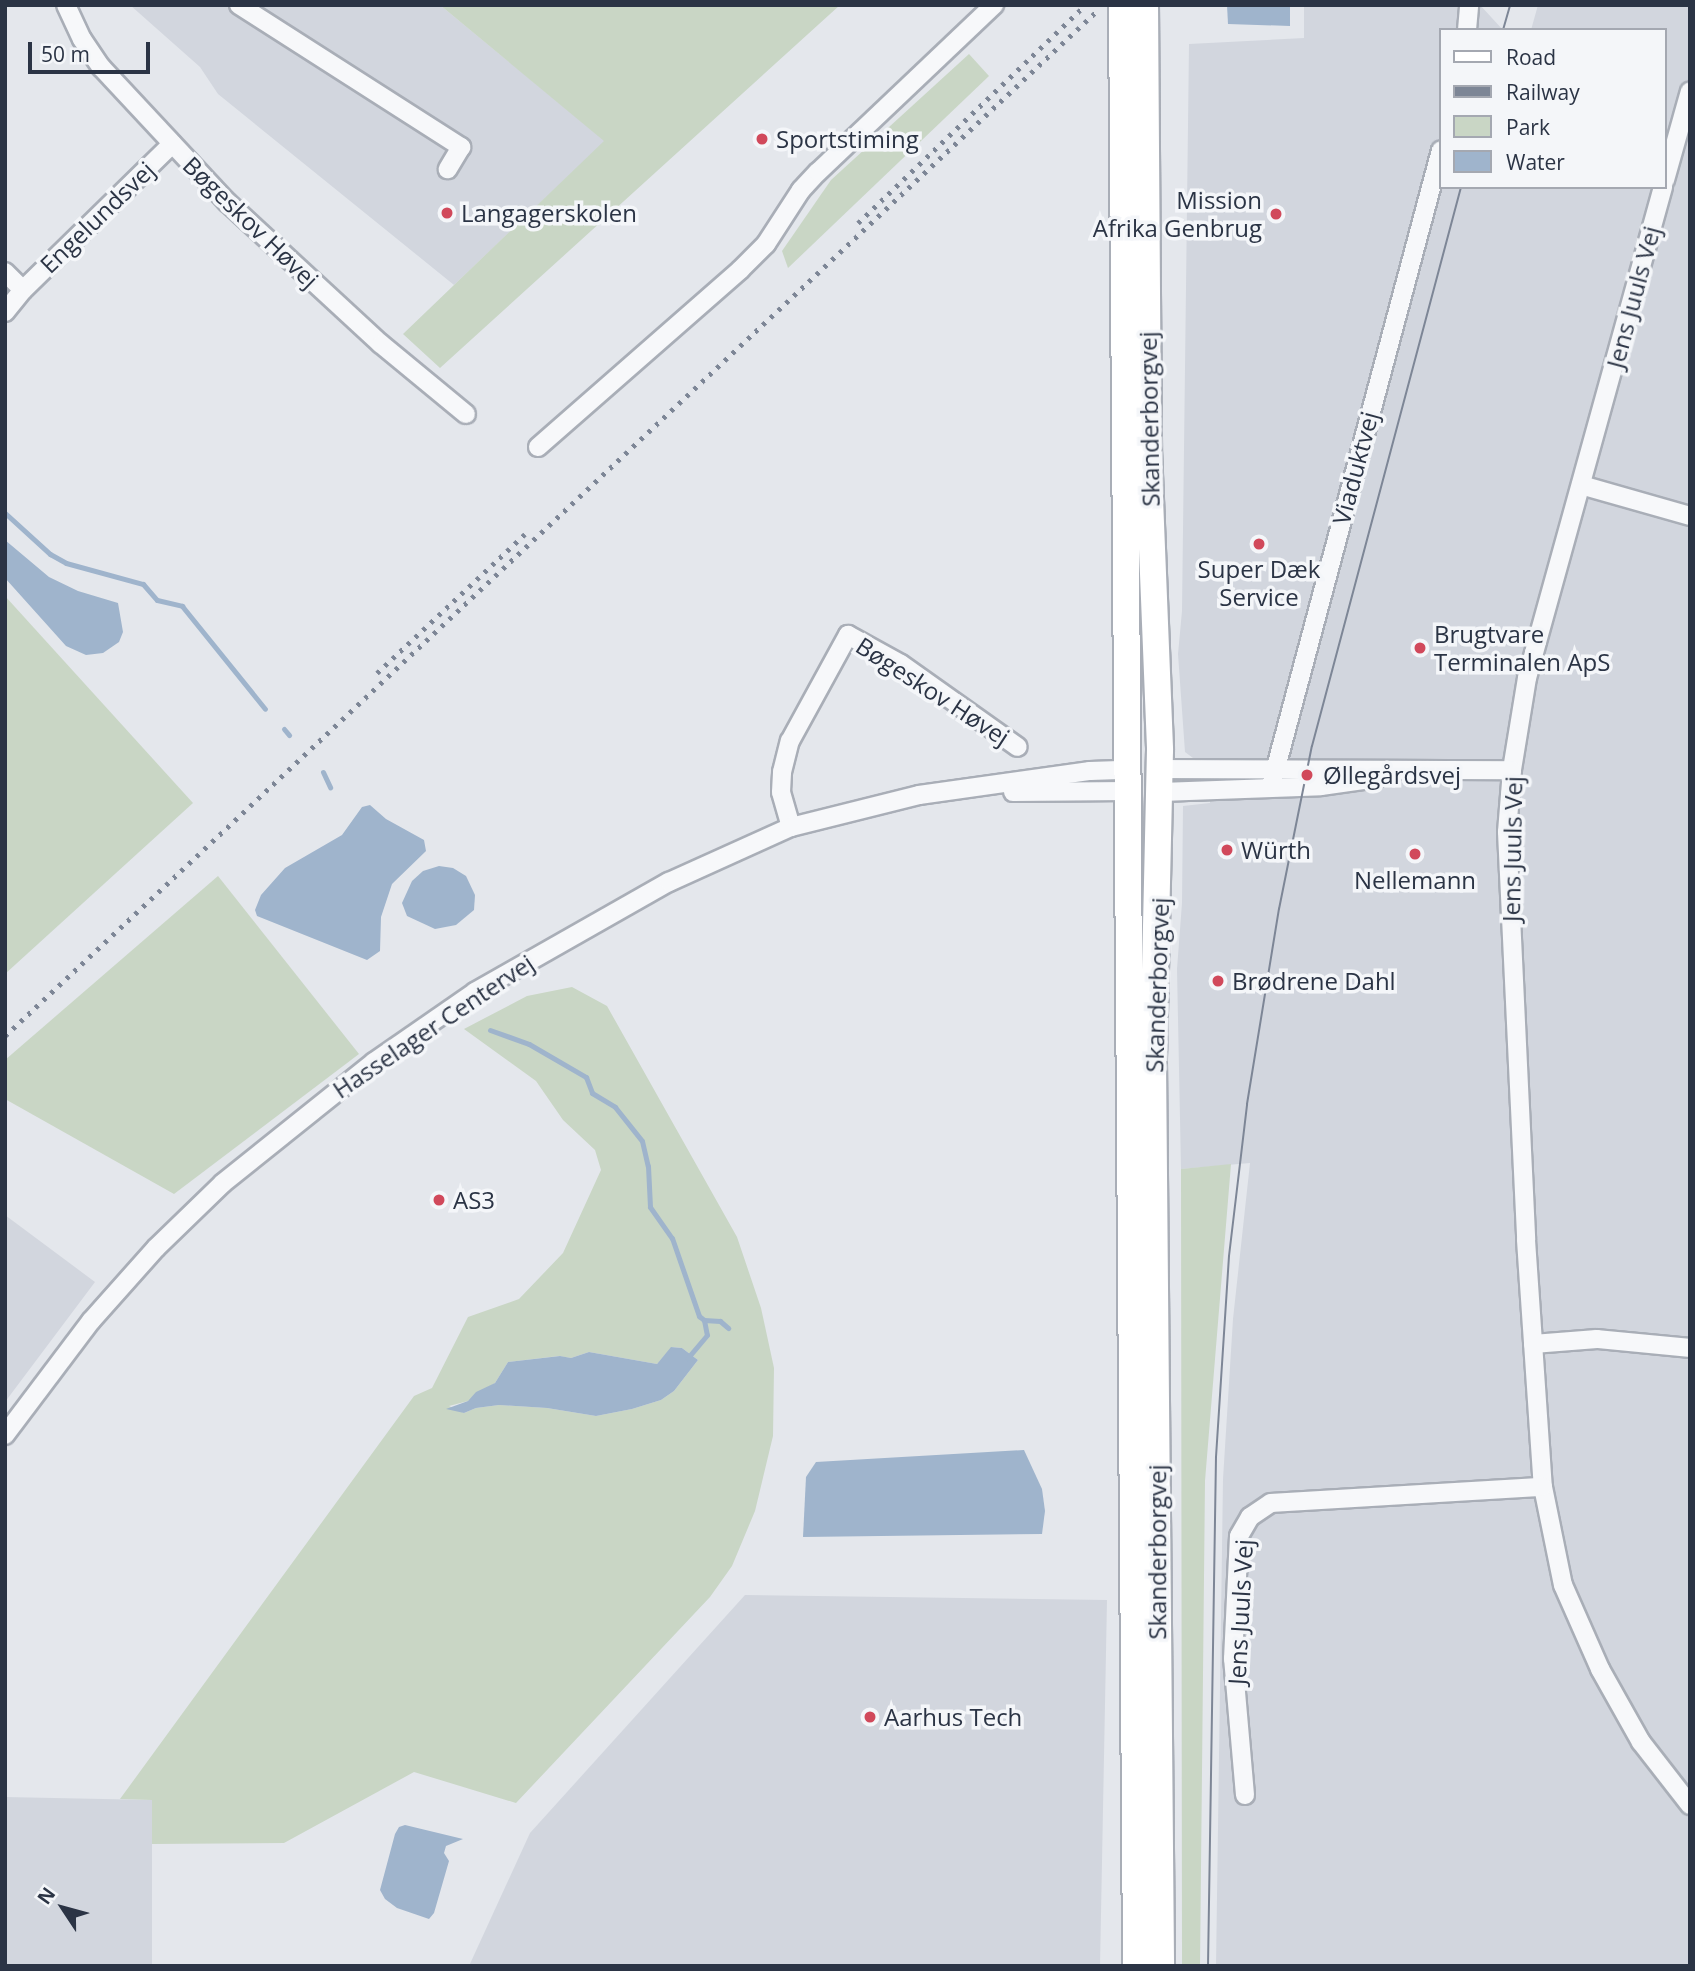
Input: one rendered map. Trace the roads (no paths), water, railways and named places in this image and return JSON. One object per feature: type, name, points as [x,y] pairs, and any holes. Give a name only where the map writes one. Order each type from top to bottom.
[{"type":"main road","name":"Skanderborgvej","points":[[1122,5],[1126,591],[1144,780],[1155,1009],[1161,1966]]},
{"type":"main road","name":"Skanderborgvej","points":[[1136,1966],[1148,449],[1146,5]]},
{"type":"street","name":"Bøgeskov Høvej","points":[[66,5],[82,39],[101,67],[172,144],[283,257],[381,344],[466,414]]},
{"type":"street","points":[[239,5],[461,147],[447,169]]},
{"type":"street","points":[[538,447],[740,270],[766,244],[801,190],[818,172],[994,5]]},
{"type":"street","points":[[1468,28],[1469,5]]},
{"type":"street","points":[[1667,173],[1690,91]]},
{"type":"street","name":"Engelundsvej","points":[[5,312],[23,290],[172,144]]},
{"type":"street","name":"Viaduktvej","points":[[1271,786],[1440,154]]},
{"type":"street","name":"Jens Juuls Vej","points":[[1662,189],[1527,678],[1512,770],[1507,832],[1510,943],[1543,1487],[1563,1585],[1600,1669],[1641,1742],[1690,1805]]},
{"type":"street","name":"Engelundsvej","points":[[5,272],[23,290]]},
{"type":"street","points":[[1581,485],[1690,516]]},
{"type":"street","name":"Bøgeskov Høvej","points":[[792,827],[782,792],[782,772],[790,741],[848,635],[901,664],[1018,747]]},
{"type":"street","points":[[1144,780],[1276,768],[1414,772],[1512,770]]},
{"type":"street","points":[[1144,780],[1321,786],[1414,772]]},
{"type":"street","name":"Hasselager Centervej","points":[[971,789],[998,793],[1144,780]]},
{"type":"street","name":"Hasselager Centervej","points":[[5,1434],[91,1321],[156,1248],[278,1136],[374,1062],[475,992],[669,882],[792,827],[885,802],[971,789],[1144,780]]},
{"type":"street","points":[[1533,1344],[1597,1339],[1690,1348]]},
{"type":"street","name":"Jens Juuls Vej","points":[[1245,1795],[1233,1659],[1239,1536],[1250,1517],[1271,1503],[1543,1487]]},
{"type":"water","points":[[1227,5],[1290,5],[1290,26],[1228,24]]},
{"type":"water","points":[[5,540],[49,577],[78,591],[118,603],[123,632],[119,642],[103,653],[86,655],[66,646],[5,578]]},
{"type":"water","points":[[370,805],[386,819],[424,840],[426,851],[392,884],[381,917],[380,951],[367,960],[257,916],[255,910],[261,895],[285,868],[342,835],[362,807]]},
{"type":"water","points":[[439,866],[453,868],[466,876],[475,895],[474,910],[456,925],[435,929],[407,916],[402,903],[412,881],[423,871]]},
{"type":"water","points":[[671,1347],[682,1348],[698,1360],[674,1391],[661,1400],[632,1409],[596,1416],[547,1408],[499,1405],[476,1408],[464,1413],[446,1409],[468,1401],[476,1392],[495,1383],[508,1362],[560,1356],[571,1358],[589,1352],[657,1364]]},
{"type":"water","points":[[1024,1450],[1042,1489],[1045,1511],[1042,1534],[803,1537],[806,1477],[816,1462]]},
{"type":"water","points":[[405,1825],[463,1839],[446,1846],[444,1853],[449,1861],[434,1913],[429,1919],[397,1908],[385,1899],[380,1890],[395,1834],[399,1827]]},
{"type":"waterway","points":[[5,513],[50,554],[66,563],[143,584],[157,600],[182,606],[265,709]]},
{"type":"waterway","points":[[284,729],[289,735]]},
{"type":"waterway","points":[[323,772],[330,787]]},
{"type":"waterway","points":[[490,1030],[529,1044],[586,1077],[592,1093],[615,1107],[642,1141],[648,1166],[650,1207],[672,1238],[699,1316],[704,1320],[707,1335],[688,1358]]},
{"type":"waterway","points":[[704,1320],[720,1321],[728,1328]]},
{"type":"tram line","points":[[1504,28],[1510,5]]},
{"type":"tram line","points":[[1208,1966],[1216,1457],[1229,1256],[1247,1104],[1279,909],[1312,746],[1460,189]]},
{"type":"railway","points":[[858,223],[1085,5]]},
{"type":"railway","points":[[5,1036],[1097,11]]},
{"type":"railway","points":[[377,673],[525,534]]},
{"type":"place","name":"Sportstiming","points":[[762,139]]},
{"type":"place","name":"Langagerskolen","points":[[447,213]]},
{"type":"place","name":"Mission Afrika Genbrug","points":[[1276,214]]},
{"type":"place","name":"Super Dæk Service","points":[[1259,544]]},
{"type":"place","name":"Brugtvare Terminalen ApS","points":[[1420,648]]},
{"type":"place","name":"Øllegårdsvej","points":[[1307,775]]},
{"type":"place","name":"Würth","points":[[1227,850]]},
{"type":"place","name":"Nellemann","points":[[1415,854]]},
{"type":"place","name":"Brødrene Dahl","points":[[1218,981]]},
{"type":"place","name":"AS3","points":[[439,1200]]},
{"type":"place","name":"Aarhus Tech","points":[[870,1717]]}]
